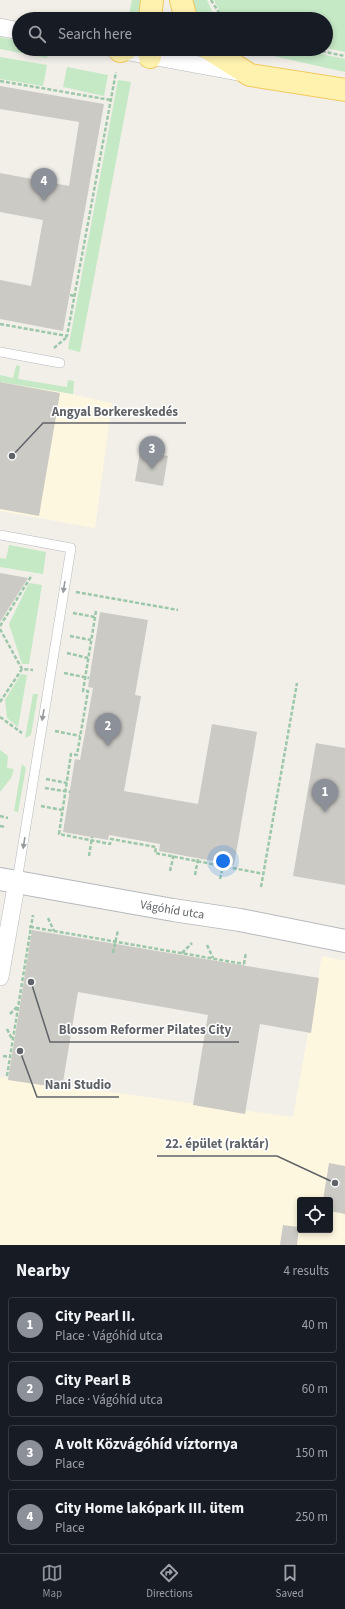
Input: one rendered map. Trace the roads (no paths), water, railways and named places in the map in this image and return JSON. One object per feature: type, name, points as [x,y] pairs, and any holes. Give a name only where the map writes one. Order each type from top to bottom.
[{"type":"main road","points":[[181,0],[184,12]]},
{"type":"main road","points":[[220,56],[250,75],[345,90]]},
{"type":"street","points":[[0,27],[12,30]]},
{"type":"street","points":[[163,56],[250,75]]},
{"type":"street","points":[[0,977],[8,880]]},
{"type":"street","name":"Vágóhíd utca","points":[[8,880],[173,910],[240,920],[345,941]]},
{"type":"lane","points":[[0,352],[60,363]]},
{"type":"lane","points":[[0,535],[71,548],[40,728],[29,804],[8,880]]},
{"type":"place","name":"City Home lakópark III. ütem","points":[[44,201]]},
{"type":"place","name":"Angyal Borkereskedés","points":[[12,456]]},
{"type":"place","name":"A volt Közvágóhíd víztornya","points":[[152,469]]},
{"type":"place","name":"City Pearl B","points":[[108,746]]},
{"type":"place","name":"City Pearl II.","points":[[325,812]]},
{"type":"place","name":"Blossom Reformer Pilates City","points":[[31,982]]},
{"type":"place","name":"Nani Studio","points":[[20,1051]]},
{"type":"place","name":"22. épület (raktár)","points":[[335,1183]]}]
